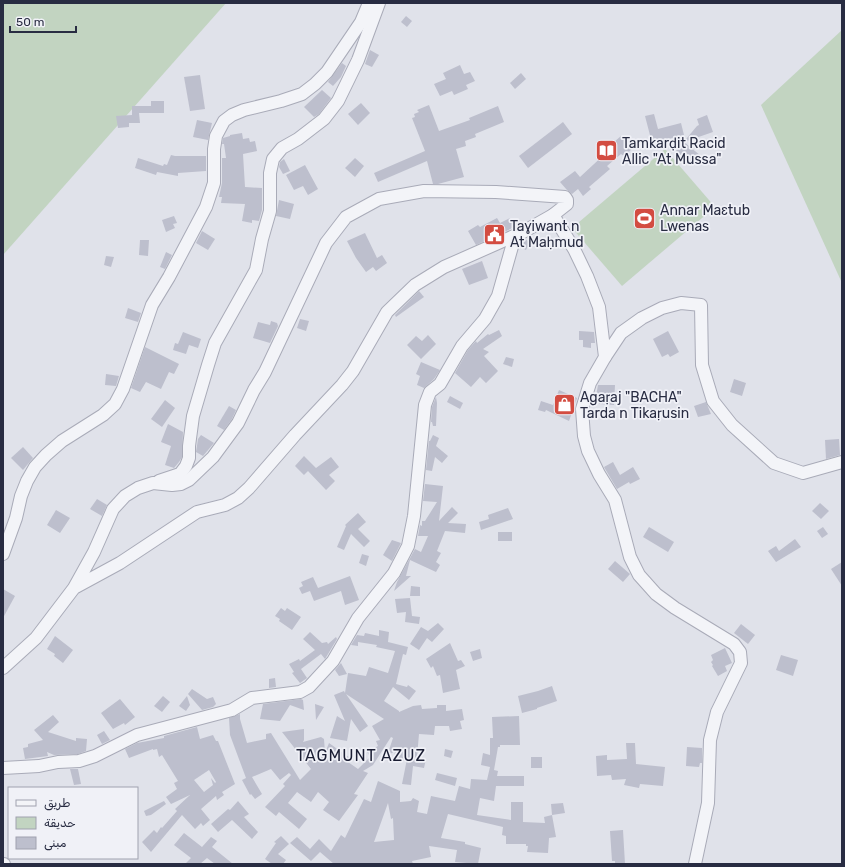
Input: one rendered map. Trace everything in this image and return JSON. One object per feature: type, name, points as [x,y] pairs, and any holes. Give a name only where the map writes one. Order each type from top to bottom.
[{"type":"street","points":[[3,554],[16,518],[20,496],[35,467],[62,441],[103,416],[115,404],[122,389],[152,305],[169,277],[206,207],[214,183],[214,149],[216,136],[224,121],[232,115],[244,110],[302,94],[315,84],[327,72],[361,22],[369,3]]},
{"type":"street","points":[[3,668],[36,638],[74,588],[94,552],[113,509],[125,496],[138,488],[154,482],[169,479],[180,474],[186,466],[189,458],[193,416],[213,350],[227,321],[256,270],[262,238],[270,211],[270,173],[273,160],[282,148],[298,139],[324,120],[338,101],[358,60],[380,3]]},
{"type":"street","points":[[74,588],[120,562],[197,512],[224,505],[238,498],[249,488],[295,434],[342,385],[353,371],[387,312],[401,297],[415,285],[444,267],[515,236],[553,214],[567,204],[565,197],[496,192],[424,191],[379,199],[346,217],[326,243],[265,372],[254,390],[238,423],[213,457],[189,480],[172,486],[154,482]]},
{"type":"street","points":[[553,214],[574,249],[587,276],[599,307],[605,357]]},
{"type":"street","points":[[3,768],[39,766],[95,756],[137,735],[232,710],[252,698],[300,692],[309,687],[318,679],[333,661],[358,618],[394,573],[408,546],[414,516],[425,405],[427,398],[430,392],[440,384],[462,346],[485,319],[498,296],[515,236]]},
{"type":"street","points":[[695,864],[708,803],[710,740],[717,712],[741,663],[740,652],[734,644],[675,608],[656,594],[639,575],[630,557],[615,500],[588,452],[584,436],[582,409],[590,382],[621,333],[642,318],[662,308],[681,303],[701,305],[702,365],[714,400],[732,425],[774,463],[803,473],[842,462]]},
{"type":"green space","points":[[3,3],[226,3],[3,255]]},
{"type":"green space","points":[[842,30],[842,283],[761,105]]},
{"type":"green space","name":"Annar Maɛtub Lwenas","points":[[665,149],[715,207],[622,286],[572,228]]},
{"type":"building","points":[[406,16],[412,21],[407,27],[401,22]]},
{"type":"building","points":[[370,50],[379,55],[372,67],[365,64]]},
{"type":"building","points":[[342,63],[346,66],[341,77],[333,86],[328,82]]},
{"type":"building","points":[[460,65],[464,74],[470,72],[475,81],[466,85],[468,89],[454,95],[452,91],[440,96],[434,84],[446,79],[443,73]]},
{"type":"building","points":[[521,73],[526,79],[515,89],[510,83]]},
{"type":"building","points":[[200,75],[205,109],[190,111],[184,77]]},
{"type":"building","points":[[322,90],[331,98],[319,114],[314,117],[304,107]]},
{"type":"building","points":[[151,101],[164,101],[164,113],[139,113],[140,123],[129,123],[129,127],[118,128],[116,116],[132,115],[132,106],[151,106]]},
{"type":"building","points":[[361,103],[370,113],[358,125],[348,114]]},
{"type":"building","points":[[429,105],[439,131],[470,120],[469,118],[498,106],[504,122],[475,134],[476,137],[465,141],[466,146],[456,149],[464,177],[433,184],[427,161],[378,182],[374,173],[425,151],[412,118],[415,117],[414,114],[419,112],[417,110]]},
{"type":"building","points":[[654,114],[658,129],[681,123],[684,135],[652,143],[645,116]]},
{"type":"building","points":[[707,115],[713,132],[684,142],[701,156],[693,165],[676,151],[699,125],[697,119]]},
{"type":"building","points":[[197,120],[212,123],[208,140],[193,137]]},
{"type":"building","points":[[563,122],[572,134],[528,168],[519,156]]},
{"type":"building","points":[[242,133],[243,139],[249,138],[250,142],[255,141],[257,151],[243,154],[245,187],[262,188],[262,210],[259,221],[252,220],[252,223],[242,221],[245,204],[221,203],[222,197],[219,197],[222,183],[222,158],[226,158],[224,144],[222,144],[223,138]]},
{"type":"building","points":[[621,136],[632,149],[624,156],[621,154],[607,166],[610,169],[589,187],[591,189],[583,196],[578,189],[572,194],[560,182],[575,171],[580,177],[607,152],[606,149]]},
{"type":"building","points":[[171,155],[206,156],[206,171],[178,173],[178,176],[157,172],[156,175],[135,168],[138,158],[163,166],[164,164],[167,165]]},
{"type":"building","points":[[355,158],[364,166],[355,177],[345,168]]},
{"type":"building","points":[[284,159],[290,171],[283,174],[279,167],[280,162]]},
{"type":"building","points":[[305,165],[318,189],[308,195],[303,186],[294,190],[286,175]]},
{"type":"building","points":[[279,200],[294,204],[290,219],[276,216]]},
{"type":"building","points":[[174,216],[177,223],[173,224],[175,228],[166,232],[162,220]]},
{"type":"building","name":"Taɣiwant n At Maḥmud","points":[[497,218],[500,223],[510,218],[511,221],[516,219],[519,225],[476,245],[468,231],[478,225],[480,227]]},
{"type":"building","points":[[202,231],[215,239],[208,250],[196,243]]},
{"type":"building","points":[[365,233],[377,258],[382,255],[387,263],[376,271],[373,267],[366,272],[356,258],[347,241]]},
{"type":"building","points":[[525,239],[530,242],[526,250],[520,247],[521,241]]},
{"type":"building","points":[[140,240],[149,240],[148,256],[139,255]]},
{"type":"building","points":[[166,252],[172,255],[165,269],[160,267]]},
{"type":"building","points":[[106,256],[114,257],[111,267],[104,265]]},
{"type":"building","points":[[482,261],[488,278],[469,285],[462,269]]},
{"type":"building","points":[[419,291],[424,297],[396,317],[395,315]]},
{"type":"building","points":[[128,308],[141,313],[138,322],[125,318]]},
{"type":"building","points":[[300,319],[309,321],[306,331],[297,328]]},
{"type":"building","points":[[271,321],[277,323],[278,326],[270,343],[253,338],[258,322],[270,325]]},
{"type":"building","points":[[499,330],[502,336],[483,349],[489,352],[484,356],[498,371],[486,383],[480,377],[471,387],[455,373],[468,350],[476,341],[477,343],[488,334],[489,335]]},
{"type":"building","points":[[579,331],[594,332],[595,343],[591,343],[591,348],[583,347],[583,340],[579,340]]},
{"type":"building","points":[[668,331],[679,352],[670,357],[668,354],[662,357],[653,339]]},
{"type":"building","points":[[183,332],[201,339],[198,348],[189,345],[186,354],[173,350],[175,343],[178,344]]},
{"type":"building","points":[[428,335],[436,344],[421,359],[407,345],[416,336],[422,341]]},
{"type":"building","points":[[145,347],[179,364],[174,374],[169,372],[161,389],[146,382],[140,392],[131,388]]},
{"type":"building","points":[[506,357],[514,359],[512,367],[503,364]]},
{"type":"building","points":[[421,362],[440,370],[434,379],[424,388],[417,385],[420,376],[416,374]]},
{"type":"building","points":[[106,374],[119,376],[116,386],[105,385]]},
{"type":"building","points":[[734,379],[746,383],[742,396],[730,392]]},
{"type":"building","points":[[598,385],[615,385],[614,405],[599,404],[599,396],[596,396]]},
{"type":"building","name":"Agaṛaj \"BACHA\" Tarda n Tikaṛusin","points":[[559,390],[577,398],[569,421],[546,410],[545,412],[538,410],[541,401],[553,405]]},
{"type":"building","points":[[450,396],[463,403],[460,409],[447,402]]},
{"type":"building","points":[[436,397],[436,426],[433,426],[431,422],[432,407]]},
{"type":"building","points":[[165,400],[175,408],[162,427],[151,419]]},
{"type":"building","points":[[706,402],[711,414],[698,417],[694,406]]},
{"type":"building","points":[[229,406],[236,410],[232,419],[224,430],[217,426]]},
{"type":"building","points":[[168,424],[183,432],[182,457],[174,468],[165,465],[171,446],[161,442]]},
{"type":"building","points":[[201,435],[214,443],[203,456],[196,452],[198,439]]},
{"type":"building","points":[[433,435],[439,438],[436,446],[448,456],[442,463],[435,457],[432,471],[426,470],[429,441]]},
{"type":"building","points":[[839,439],[840,455],[826,459],[825,440]]},
{"type":"building","points":[[23,447],[33,458],[23,470],[11,458]]},
{"type":"building","points":[[304,456],[316,468],[331,457],[339,467],[329,475],[335,481],[326,490],[308,471],[304,475],[295,466]]},
{"type":"building","points":[[613,462],[620,475],[633,467],[640,479],[630,484],[629,482],[617,489],[604,467]]},
{"type":"building","points":[[425,484],[443,486],[439,521],[452,507],[458,513],[448,523],[466,524],[465,533],[445,531],[437,551],[441,553],[436,562],[440,565],[436,572],[410,560],[406,576],[411,576],[394,591],[397,582],[415,549],[421,552],[428,536],[418,536],[420,525],[422,526],[422,521],[425,521],[437,502],[423,501]]},
{"type":"building","points":[[97,499],[107,505],[102,516],[90,509]]},
{"type":"building","points":[[820,503],[829,511],[821,519],[812,511]]},
{"type":"building","points":[[508,508],[513,519],[481,530],[479,522],[489,519],[488,515]]},
{"type":"building","points":[[56,510],[70,518],[60,533],[47,525]]},
{"type":"building","points":[[358,513],[366,522],[358,529],[370,541],[364,547],[351,534],[344,550],[337,547],[346,526],[345,525]]},
{"type":"building","points":[[649,527],[674,542],[668,552],[643,537]]},
{"type":"building","points":[[823,527],[828,534],[822,538],[817,531]]},
{"type":"building","points":[[498,532],[512,532],[512,541],[498,541]]},
{"type":"building","points":[[795,539],[801,547],[776,562],[768,551],[776,546],[779,551]]},
{"type":"building","points":[[392,540],[401,543],[392,561],[383,555]]},
{"type":"building","points":[[362,554],[369,556],[366,566],[359,563]]},
{"type":"building","points":[[615,561],[630,574],[623,582],[608,569]]},
{"type":"building","points":[[842,562],[842,586],[831,569]]},
{"type":"building","points":[[350,576],[359,600],[345,605],[341,591],[314,601],[310,591],[302,594],[299,588],[303,586],[301,582],[313,577],[318,588]]},
{"type":"building","points":[[411,586],[420,587],[420,596],[410,596]]},
{"type":"building","points":[[3,589],[15,596],[3,618]]},
{"type":"building","points":[[410,598],[412,616],[420,617],[419,624],[405,622],[406,612],[397,613],[395,599]]},
{"type":"building","points":[[281,608],[285,611],[287,608],[301,617],[292,630],[279,621],[280,619],[275,616]]},
{"type":"building","points":[[438,623],[444,629],[432,642],[427,638],[419,650],[410,644],[421,627],[428,631]]},
{"type":"building","points":[[741,624],[755,635],[748,644],[734,633]]},
{"type":"building","points":[[379,630],[389,632],[388,642],[408,647],[406,655],[403,654],[396,684],[407,687],[408,685],[416,691],[409,700],[393,687],[384,701],[399,712],[413,706],[421,705],[422,709],[437,708],[437,705],[446,705],[446,711],[462,709],[464,720],[460,721],[462,729],[450,731],[449,726],[435,726],[434,735],[419,734],[417,757],[426,759],[424,768],[413,766],[411,785],[402,784],[407,759],[394,758],[395,751],[387,756],[393,738],[391,737],[373,765],[363,771],[368,773],[354,794],[358,795],[339,821],[323,810],[329,802],[318,792],[311,802],[297,792],[288,803],[307,819],[299,829],[279,812],[276,816],[265,807],[285,786],[283,784],[291,775],[289,773],[280,780],[271,769],[252,777],[262,794],[255,799],[251,794],[250,795],[242,780],[246,778],[230,735],[229,718],[240,714],[247,743],[266,739],[266,734],[271,733],[300,780],[311,769],[282,732],[304,729],[303,742],[321,737],[324,739],[325,753],[329,743],[350,758],[348,762],[358,769],[370,757],[367,752],[378,746],[376,741],[380,740],[372,726],[384,719],[346,694],[368,726],[360,732],[351,719],[347,741],[330,738],[337,716],[345,721],[334,695],[344,691],[345,693],[348,673],[366,676],[369,667],[388,673],[395,651],[376,647],[377,645],[358,642],[358,646],[351,645],[357,635],[364,636],[365,633],[379,636]]},
{"type":"building","points":[[310,632],[322,643],[327,642],[328,644],[336,637],[337,639],[325,659],[321,654],[301,669],[307,678],[300,683],[292,673],[294,672],[289,664],[299,659],[300,661],[315,650],[303,639]]},
{"type":"building","points":[[55,636],[73,650],[63,663],[54,656],[55,654],[47,649]]},
{"type":"building","points":[[450,643],[458,661],[461,660],[465,666],[456,670],[460,689],[443,693],[440,675],[437,676],[433,666],[431,668],[426,659]]},
{"type":"building","points":[[725,648],[732,663],[725,666],[727,671],[718,676],[712,666],[713,665],[711,662],[713,660],[711,655]]},
{"type":"building","points":[[480,649],[482,658],[473,661],[470,652]]},
{"type":"building","points":[[781,655],[798,660],[793,676],[776,670]]},
{"type":"building","points":[[341,663],[347,674],[339,676],[335,670]]},
{"type":"building","points":[[275,678],[276,687],[269,688],[269,679]]},
{"type":"building","points":[[552,686],[557,701],[522,713],[518,696]]},
{"type":"building","points":[[192,689],[207,699],[213,697],[216,704],[213,707],[202,710],[188,694]]},
{"type":"building","points":[[163,696],[170,702],[162,712],[154,706]]},
{"type":"building","points":[[187,696],[190,705],[186,711],[179,706]]},
{"type":"building","points":[[120,699],[135,717],[125,725],[124,723],[113,729],[101,713]]},
{"type":"building","points":[[303,700],[304,710],[290,705],[280,721],[260,719],[263,704]]},
{"type":"building","points":[[315,704],[324,707],[316,720]]},
{"type":"building","points":[[53,715],[59,722],[48,732],[76,741],[76,738],[87,739],[86,751],[78,754],[54,755],[47,752],[48,756],[25,759],[23,748],[28,747],[28,744],[43,740],[34,730]]},
{"type":"building","points":[[519,716],[520,745],[500,745],[500,747],[498,747],[494,770],[498,771],[497,776],[524,776],[524,786],[496,786],[494,801],[480,798],[477,815],[511,820],[511,802],[523,802],[523,822],[545,823],[544,817],[552,815],[556,837],[549,838],[548,853],[527,852],[528,846],[526,846],[526,844],[506,844],[506,836],[502,835],[503,827],[448,814],[441,838],[465,842],[465,844],[481,848],[478,864],[455,862],[457,850],[429,846],[431,857],[412,861],[413,864],[334,864],[320,852],[311,861],[290,843],[297,837],[310,849],[319,839],[331,851],[341,835],[345,838],[364,799],[371,802],[378,781],[400,791],[400,802],[411,801],[413,798],[419,801],[417,812],[427,814],[431,796],[455,801],[459,786],[470,789],[471,779],[487,780],[490,767],[481,765],[483,753],[490,755],[490,738],[493,738],[492,717]],"holes":[[[388,803],[391,819],[393,818],[394,840],[374,842]]]},
{"type":"building","points":[[197,727],[200,739],[213,735],[216,741],[218,741],[235,784],[222,792],[224,795],[217,800],[216,796],[201,809],[210,820],[203,826],[201,823],[195,829],[182,815],[151,852],[142,842],[154,830],[157,833],[177,811],[175,809],[190,795],[171,804],[166,797],[177,789],[174,783],[178,781],[162,755],[159,757],[157,749],[153,749],[129,758],[125,749],[137,743],[164,738],[164,736]],"holes":[[[209,770],[216,782],[215,783],[211,778],[213,785],[204,792],[194,780]]]},
{"type":"building","points":[[104,731],[110,740],[102,744],[97,735]]},
{"type":"building","points":[[626,743],[635,743],[636,764],[665,767],[663,786],[640,784],[639,788],[624,785],[626,779],[612,780],[611,775],[597,776],[596,756],[607,755],[607,760],[627,759]]},
{"type":"building","points":[[687,747],[702,748],[702,763],[700,763],[699,767],[686,766]]},
{"type":"building","points":[[445,749],[453,751],[451,758],[444,756]]},
{"type":"building","points":[[531,757],[542,757],[542,768],[531,768]]},
{"type":"building","points":[[70,769],[78,769],[81,784],[74,785]]},
{"type":"building","points":[[437,773],[457,778],[455,786],[435,780]]},
{"type":"building","points":[[164,801],[166,804],[151,815],[146,816],[144,811]]},
{"type":"building","points":[[238,801],[249,814],[244,817],[258,832],[252,839],[232,820],[218,832],[211,824],[228,809],[230,810]]},
{"type":"building","points":[[563,803],[565,813],[552,815],[551,804]]},
{"type":"building","points":[[623,830],[625,864],[615,864],[615,861],[612,861],[610,831]]},
{"type":"building","points":[[184,833],[202,847],[211,837],[217,841],[212,847],[233,864],[215,864],[207,858],[200,864],[185,864],[191,858],[174,845]]},
{"type":"building","points":[[281,836],[289,844],[278,854],[286,860],[283,864],[272,864],[265,859],[276,843],[274,842]]},
{"type":"place","name":"Tamkarḍit Racid Allic \"At Mussa\"","points":[[607,151]]},
{"type":"place","name":"Annar Maɛtub Lwenas","points":[[644,218]]},
{"type":"place","name":"Taɣiwant n At Maḥmud","points":[[494,234]]},
{"type":"place","name":"Agaṛaj \"BACHA\" Tarda n Tikaṛusin","points":[[564,405]]},
{"type":"district","name":"TAGMUNT AZUZ","points":[[361,755]]}]
